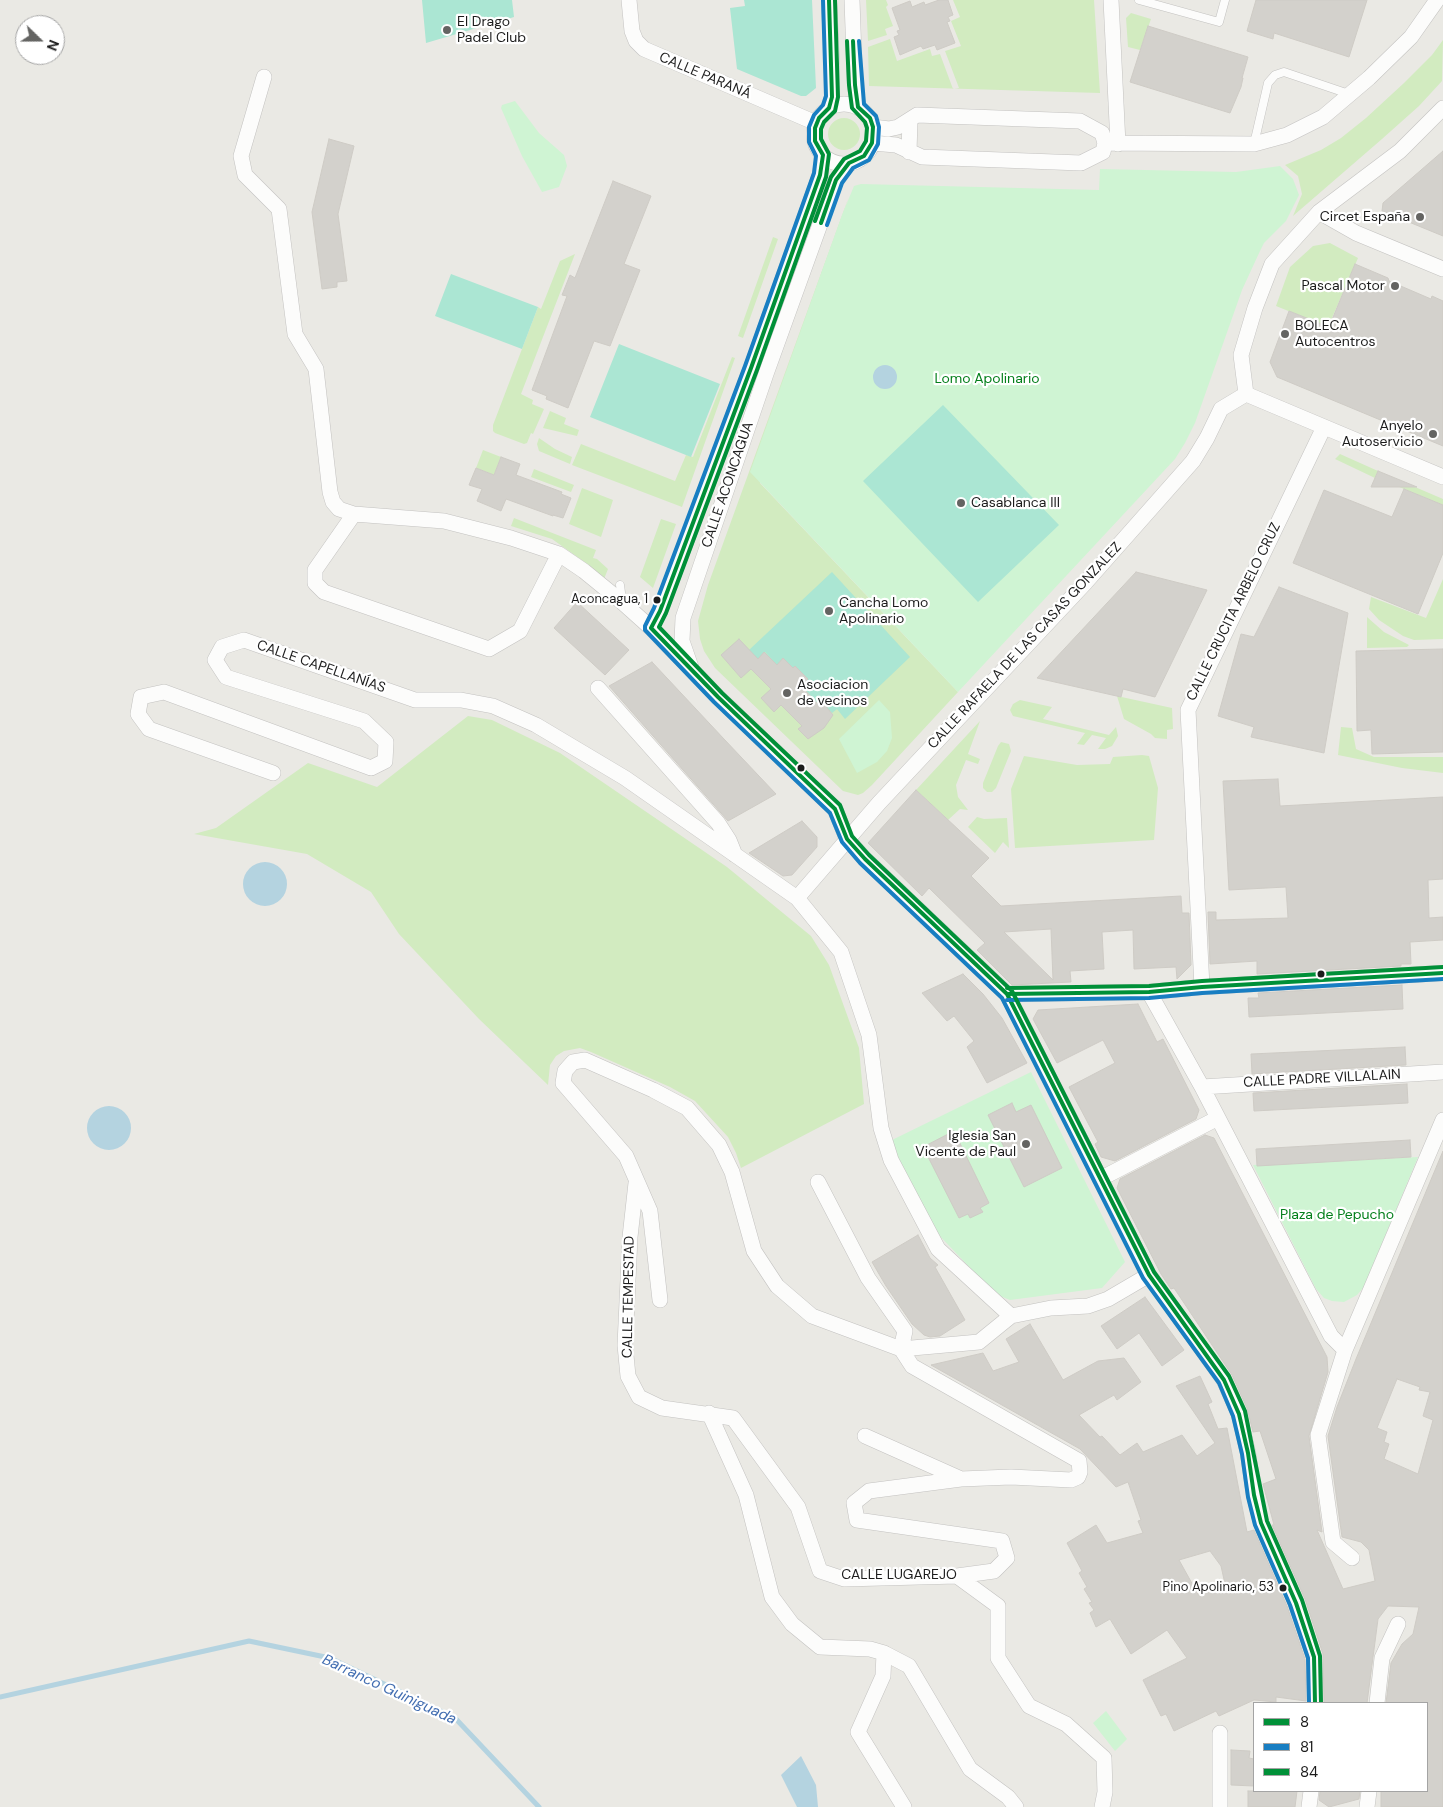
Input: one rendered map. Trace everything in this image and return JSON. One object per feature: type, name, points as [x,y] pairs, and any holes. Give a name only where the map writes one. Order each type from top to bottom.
[{"type":"street","name":"CALLE PARANÁ","points":[[629,0],[632,31],[636,40],[644,49],[816,123]]},
{"type":"street","points":[[829,0],[832,97],[829,108]]},
{"type":"street","points":[[852,0],[855,85],[858,107]]},
{"type":"street","points":[[872,143],[896,145],[922,157],[1081,163],[1104,152],[1112,143],[1111,0]]},
{"type":"street","points":[[873,127],[889,129],[917,115],[1080,121],[1102,133],[1112,143],[1254,144],[1287,136],[1323,117],[1369,78],[1411,37],[1437,0]]},
{"type":"street","points":[[264,77],[241,156],[246,175],[279,208],[295,334],[316,369],[330,492],[333,502],[340,509],[354,514],[444,521],[511,538],[559,554],[584,571],[651,628],[692,671],[836,809],[847,838],[865,859],[1007,994],[1149,1276],[1224,1380],[1239,1414],[1260,1523],[1296,1603],[1314,1657],[1315,1702]]},
{"type":"street","points":[[844,104],[858,107],[866,113],[873,127],[872,143],[864,156],[848,163],[836,163],[823,155],[815,141],[815,128],[822,114],[829,108],[844,104]]},
{"type":"street","points":[[1443,108],[1400,151],[1319,212],[1272,264],[1255,308],[1241,355],[1246,394],[1443,477]]},
{"type":"street","points":[[908,152],[910,120]]},
{"type":"street","name":"CALLE ACONCAGUA","points":[[651,628],[660,611],[750,368],[820,174],[823,155]]},
{"type":"street","name":"CALLE ACONCAGUA","points":[[692,671],[682,641],[683,618],[763,384],[836,180],[848,163]]},
{"type":"street","points":[[1319,212],[1356,233],[1443,269]]},
{"type":"street","name":"CALLE RAFAELA DE LAS CASAS GONZALEZ","points":[[798,898],[879,802],[1086,582],[1193,461],[1221,409],[1246,394]]},
{"type":"street","name":"CALLE CRUCITA ARBELO CRUZ","points":[[1202,987],[1188,710],[1324,427]]},
{"type":"street","points":[[354,514],[315,570],[315,583],[324,592],[489,649],[520,631],[559,554]]},
{"type":"street","name":"CALLE CAPELLANÍAS","points":[[273,773],[149,729],[138,714],[141,697],[164,692],[371,768],[385,761],[386,742],[364,721],[226,677],[215,660],[222,647],[244,640],[415,700],[462,700],[493,706],[536,724],[625,778],[798,898],[841,952],[868,1035],[881,1128],[891,1160],[938,1248],[1011,1316]]},
{"type":"street","name":"CALLE CAPELLANÍAS","points":[[598,688],[718,823],[729,840],[735,855]]},
{"type":"street","points":[[1007,994],[1149,992],[1202,987],[1443,973]]},
{"type":"street","points":[[1149,992],[1202,1087],[1331,1336],[1345,1350]]},
{"type":"street","name":"CALLE TEMPESTAD","points":[[660,1300],[650,1211],[626,1156],[563,1083],[565,1071],[573,1062],[584,1060],[653,1090],[687,1108],[719,1145],[732,1172],[754,1251],[777,1286],[812,1316],[901,1349],[980,1342],[1011,1316],[1051,1308],[1088,1306],[1108,1299],[1149,1276]]},
{"type":"street","name":"CALLE PADRE VILLALAIN","points":[[1202,1087],[1443,1072]]},
{"type":"street","points":[[1100,1178],[1218,1118]]},
{"type":"street","points":[[1352,1558],[1333,1542],[1318,1435],[1345,1350],[1443,1120]]},
{"type":"street","name":"CALLE TEMPESTAD","points":[[636,1182],[630,1237],[625,1345],[628,1376],[640,1397],[662,1408],[710,1413]]},
{"type":"street","points":[[818,1182],[868,1278],[905,1331],[901,1349]]},
{"type":"street","name":"CALLE LUGAREJO","points":[[710,1413],[733,1418],[798,1507],[820,1572],[844,1578],[957,1576],[994,1571],[1007,1558],[1002,1541],[857,1520],[854,1503],[869,1491],[960,1479],[1072,1480],[1078,1478],[1079,1461],[912,1366],[901,1349]]},
{"type":"street","points":[[710,1413],[746,1495],[772,1597],[792,1624],[820,1647],[870,1649],[884,1653],[909,1666],[970,1769],[1008,1797],[1016,1807]]},
{"type":"street","points":[[865,1436],[960,1479]]},
{"type":"street","points":[[957,1576],[998,1606],[998,1658],[1030,1706],[1066,1724],[1104,1758],[1105,1792],[1102,1807]]},
{"type":"street","points":[[1377,1702],[1382,1658],[1398,1624]]},
{"type":"street","points":[[884,1653],[883,1676],[858,1732],[904,1807]]},
{"type":"street","points":[[1220,1733],[1220,1807]]},
{"type":"street","points":[[1309,1807],[1311,1792]]},
{"type":"street","points":[[1367,1807],[1369,1792]]},
{"type":"lane","points":[[1139,0],[1219,22],[1225,0]]},
{"type":"lane","points":[[1254,144],[1268,83],[1275,75],[1284,72],[1349,94]]},
{"type":"lane","points":[[620,585],[622,602]]},
{"type":"green space","name":"El Drago Padel Club","points":[[422,0],[512,0],[514,17],[426,43]]},
{"type":"green space","points":[[744,0],[812,0],[816,88],[806,96],[801,96],[737,69],[730,8],[745,6]]},
{"type":"green space","points":[[866,0],[886,0],[888,5],[886,7],[893,26],[885,29],[887,35],[868,41]]},
{"type":"green space","points":[[953,0],[1094,0],[1100,93],[955,89],[959,88],[945,51],[961,46],[951,21],[960,17]]},
{"type":"green space","points":[[1131,13],[1151,19],[1140,50],[1128,47],[1126,18]]},
{"type":"green space","points":[[890,39],[897,61],[930,49],[932,56],[940,54],[953,89],[869,86],[868,47]]},
{"type":"green space","points":[[1443,40],[1442,81],[1419,106],[1293,216],[1302,194],[1298,176],[1285,165],[1321,150],[1341,138],[1404,83],[1432,55]]},
{"type":"green space","points":[[515,101],[539,133],[564,155],[567,166],[559,187],[542,192],[522,156],[501,108],[502,105]]},
{"type":"green space","points":[[844,118],[850,119],[855,123],[859,128],[859,140],[855,145],[850,149],[844,150],[838,149],[833,145],[829,140],[828,134],[829,128],[833,123],[838,119]]},
{"type":"green space","name":"Lomo Apolinario","points":[[1280,166],[1293,179],[1299,195],[1286,221],[1264,243],[1242,290],[1195,423],[1185,443],[1175,459],[958,692],[750,472],[854,186],[861,184],[1099,190],[1100,169],[1236,172]]},
{"type":"green space","points":[[848,199],[760,483],[958,692],[872,785],[858,795],[843,791],[715,668],[704,651],[700,639],[698,621],[708,585]]},
{"type":"green space","points":[[773,237],[778,239],[743,338],[738,336]]},
{"type":"green space","points":[[1330,243],[1358,258],[1328,327],[1276,306],[1290,267],[1313,246]]},
{"type":"green space","points":[[575,254],[521,394],[533,400],[532,404],[544,409],[533,434],[531,433],[527,443],[524,444],[495,433],[493,425],[538,307],[541,309],[560,261]]},
{"type":"green space","points":[[451,274],[538,307],[522,349],[435,316]]},
{"type":"green space","points":[[619,344],[720,384],[691,457],[590,417]]},
{"type":"green space","points":[[732,357],[735,358],[682,507],[572,465],[581,444],[675,481],[686,455],[693,457]]},
{"type":"green space","name":"Casablanca III","points":[[943,405],[1059,525],[978,602],[863,481]]},
{"type":"green space","points":[[550,411],[566,418],[564,424],[579,430],[577,436],[543,428]]},
{"type":"green space","points":[[539,438],[555,449],[572,457],[570,464],[539,451],[537,444]]},
{"type":"green space","points":[[483,450],[501,457],[494,475],[476,468]]},
{"type":"green space","points":[[1340,454],[1378,471],[1375,478],[1335,459]]},
{"type":"green space","points":[[534,469],[574,485],[571,492],[531,477]]},
{"type":"green space","points":[[1394,478],[1443,499],[1443,505],[1392,484]]},
{"type":"green space","points":[[582,488],[613,500],[601,537],[569,524]]},
{"type":"green space","points":[[514,518],[596,550],[593,558],[597,559],[608,569],[604,579],[590,566],[552,539],[511,526]]},
{"type":"green space","points":[[661,519],[676,524],[653,588],[640,577]]},
{"type":"green space","name":"Cancha Lomo Apolinario","points":[[832,572],[910,657],[845,719],[837,709],[832,713],[824,705],[821,707],[801,686],[808,679],[795,666],[793,668],[783,658],[777,665],[765,652],[758,659],[749,650]]},
{"type":"green space","points":[[1443,579],[1443,639],[1414,640],[1403,636],[1379,620],[1369,609],[1371,597],[1426,618]]},
{"type":"green space","points":[[1367,617],[1384,632],[1409,645],[1407,647],[1367,648]]},
{"type":"green space","points":[[1117,696],[1172,708],[1173,729],[1167,730],[1167,739],[1155,738],[1124,719]]},
{"type":"green space","points":[[879,700],[890,712],[892,738],[887,751],[877,762],[857,773],[839,739]]},
{"type":"green space","points":[[1020,700],[1052,707],[1043,719],[1109,735],[1116,727],[1118,736],[1112,746],[1105,749],[1098,749],[1106,738],[1092,735],[1084,745],[1077,744],[1085,733],[1013,716],[1010,710],[1013,704]]},
{"type":"green space","points":[[468,716],[492,720],[560,753],[727,867],[811,936],[829,965],[859,1048],[864,1104],[741,1168],[728,1137],[695,1101],[670,1087],[591,1052],[580,1048],[564,1051],[556,1056],[550,1065],[548,1085],[479,1019],[399,934],[371,892],[307,854],[194,834],[216,828],[308,763],[377,787]]},
{"type":"green space","points":[[980,721],[968,754],[980,759],[978,764],[966,760],[956,785],[958,797],[968,810],[960,809],[948,820],[916,790]]},
{"type":"green space","points":[[1341,727],[1352,728],[1356,749],[1374,757],[1443,757],[1443,773],[1402,768],[1338,755]]},
{"type":"green space","points":[[1001,742],[1009,744],[1011,751],[996,788],[992,792],[987,792],[983,788],[983,783]]},
{"type":"green space","points":[[1024,756],[1077,765],[1110,764],[1113,757],[1149,756],[1158,788],[1154,840],[1015,848],[1011,789]]},
{"type":"green space","points":[[977,817],[984,819],[1007,818],[1009,848],[1003,842],[995,853],[968,827]]},
{"type":"green space","points":[[1031,1072],[1125,1262],[1102,1288],[1010,1300],[995,1294],[936,1232],[891,1146],[892,1140]]},
{"type":"green space","name":"Plaza de Pepucho","points":[[1418,1157],[1364,1287],[1357,1295],[1344,1302],[1324,1298],[1316,1289],[1253,1165]]},
{"type":"green space","points":[[1106,1711],[1127,1739],[1115,1751],[1093,1723]]},
{"type":"water","points":[[885,365],[894,368],[897,377],[894,386],[885,389],[876,386],[873,377],[876,368]]},
{"type":"water","points":[[265,862],[277,866],[283,872],[287,884],[283,896],[277,902],[265,906],[253,902],[247,896],[243,884],[247,872],[253,866]]},
{"type":"water","points":[[113,1106],[125,1112],[130,1119],[130,1137],[125,1144],[118,1149],[105,1150],[97,1147],[90,1140],[87,1124],[90,1116],[97,1109]]},
{"type":"water","points":[[801,1756],[816,1785],[818,1807],[797,1807],[781,1775]]},
{"type":"building","points":[[939,0],[948,0],[953,15],[948,17],[950,21],[947,22],[955,43],[937,50],[935,45],[923,49],[921,46],[900,55],[894,37],[899,35],[897,31],[900,30],[892,8],[910,1],[912,7],[924,2],[925,5]]},
{"type":"building","points":[[1256,0],[1367,0],[1349,57],[1274,33],[1273,39],[1247,31]]},
{"type":"building","points":[[1148,26],[1248,57],[1241,87],[1230,113],[1130,82]]},
{"type":"building","points":[[329,139],[354,146],[338,214],[347,281],[337,282],[337,287],[322,289],[312,212]]},
{"type":"building","points":[[1443,151],[1443,236],[1382,211],[1383,203]]},
{"type":"building","points":[[613,181],[651,196],[624,264],[640,270],[610,346],[594,341],[568,408],[546,399],[547,396],[532,390],[567,296],[562,295],[570,275],[575,278]]},
{"type":"building","points":[[1355,264],[1431,299],[1432,296],[1443,301],[1443,446],[1277,377],[1270,362],[1289,311],[1329,327]]},
{"type":"building","points":[[501,457],[520,464],[516,475],[562,492],[561,494],[571,498],[563,518],[506,499],[501,511],[477,501],[482,489],[469,485],[476,468],[494,475]]},
{"type":"building","points":[[1378,471],[1417,487],[1371,487]]},
{"type":"building","points":[[1404,489],[1443,505],[1443,553],[1418,614],[1293,563],[1324,490],[1392,517]]},
{"type":"building","points":[[1136,572],[1207,590],[1155,697],[1123,689],[1121,697],[1037,678]]},
{"type":"building","points":[[1279,587],[1348,613],[1324,753],[1251,737],[1254,727],[1218,716],[1241,634],[1254,637]]},
{"type":"building","points":[[577,602],[629,650],[605,675],[554,628]]},
{"type":"building","name":"Asociacion de vecinos","points":[[739,639],[758,659],[764,652],[777,665],[783,658],[793,668],[795,666],[808,679],[801,686],[821,707],[824,704],[833,715],[824,728],[808,739],[798,729],[802,726],[781,705],[774,712],[761,698],[771,689],[751,669],[741,678],[721,655]]},
{"type":"building","points":[[1443,649],[1443,752],[1372,754],[1371,730],[1357,731],[1356,651]]},
{"type":"building","points":[[652,662],[776,794],[728,821],[609,686]]},
{"type":"building","points":[[1278,779],[1280,806],[1443,797],[1443,879],[1428,880],[1429,918],[1443,917],[1443,940],[1410,942],[1411,964],[1401,964],[1401,966],[1257,974],[1257,961],[1210,964],[1208,912],[1216,912],[1216,920],[1288,918],[1286,887],[1229,890],[1223,781]]},
{"type":"building","points":[[916,790],[989,858],[971,876],[1001,906],[1181,896],[1182,913],[1189,913],[1191,965],[1177,979],[1176,967],[1134,969],[1133,930],[1102,932],[1104,969],[1070,971],[1071,982],[1012,985],[977,950],[985,943],[929,888],[922,896],[868,843]],"holes":[[[1051,929],[1053,980],[1004,932]]]},
{"type":"building","points":[[802,821],[817,837],[817,847],[792,875],[783,876],[749,853]]},
{"type":"building","points":[[963,974],[983,994],[1002,1018],[1027,1063],[987,1083],[967,1047],[974,1041],[954,1016],[947,1021],[922,993]]},
{"type":"building","points":[[1402,985],[1403,1009],[1249,1017],[1248,998],[1259,998],[1258,993]]},
{"type":"building","points":[[1138,1004],[1157,1042],[1163,1039],[1199,1110],[1196,1119],[1115,1161],[1101,1157],[1095,1144],[1098,1142],[1069,1087],[1115,1063],[1103,1040],[1057,1063],[1033,1019],[1038,1010]]},
{"type":"building","points":[[1405,1047],[1406,1065],[1252,1074],[1251,1054]]},
{"type":"building","points":[[1407,1084],[1408,1103],[1254,1111],[1253,1093]]},
{"type":"building","name":"Iglesia San Vicente de Paul","points":[[1012,1103],[1016,1112],[1031,1105],[1062,1168],[1024,1187],[988,1115]]},
{"type":"building","points":[[954,1131],[989,1203],[980,1208],[983,1212],[970,1218],[968,1214],[959,1218],[923,1147]]},
{"type":"building","points":[[1205,1135],[1214,1138],[1327,1357],[1328,1372],[1309,1436],[1322,1532],[1317,1530],[1343,1589],[1375,1581],[1369,1550],[1361,1542],[1342,1537],[1328,1436],[1356,1359],[1443,1151],[1443,1807],[1381,1807],[1381,1792],[1428,1792],[1428,1702],[1386,1702],[1391,1663],[1402,1644],[1413,1634],[1419,1607],[1388,1606],[1378,1619],[1367,1702],[1324,1702],[1323,1654],[1305,1599],[1272,1525],[1274,1525],[1263,1484],[1276,1479],[1260,1431],[1253,1432],[1247,1408],[1232,1375],[1174,1288],[1171,1289],[1161,1274],[1117,1188],[1120,1179]],"holes":[[[1397,1379],[1420,1387],[1419,1390],[1430,1392],[1423,1416],[1433,1420],[1418,1474],[1384,1459],[1389,1444],[1384,1442],[1387,1432],[1377,1428]]]},
{"type":"building","points":[[1410,1140],[1411,1157],[1257,1166],[1256,1149]]},
{"type":"building","points":[[918,1235],[930,1258],[938,1265],[935,1267],[965,1320],[940,1336],[930,1337],[924,1335],[912,1324],[872,1262]]},
{"type":"building","points":[[1145,1297],[1184,1350],[1162,1366],[1139,1333],[1117,1349],[1101,1326]]},
{"type":"building","points":[[1030,1324],[1063,1380],[1098,1361],[1124,1358],[1141,1382],[1117,1400],[1114,1395],[1079,1415],[1120,1455],[1137,1443],[1143,1452],[1182,1435],[1197,1456],[1215,1443],[1176,1386],[1200,1376],[1212,1402],[1208,1404],[1218,1429],[1227,1428],[1247,1532],[1254,1530],[1287,1606],[1305,1659],[1306,1701],[1276,1697],[1276,1702],[1254,1700],[1219,1716],[1216,1711],[1174,1731],[1166,1714],[1161,1716],[1143,1680],[1187,1658],[1167,1630],[1131,1654],[1110,1619],[1096,1627],[1090,1613],[1094,1610],[1089,1603],[1092,1602],[1084,1589],[1087,1587],[1079,1573],[1082,1571],[1067,1543],[1096,1525],[1107,1543],[1143,1533],[1138,1521],[1141,1520],[1128,1482],[1116,1487],[1080,1449],[931,1365],[983,1353],[993,1371],[1019,1362],[1006,1339]],"holes":[[[1210,1551],[1221,1566],[1225,1584],[1199,1596],[1179,1560]]]},
{"type":"building","points":[[1231,1750],[1250,1751],[1249,1758],[1253,1759],[1253,1786],[1231,1785]]},
{"type":"building","points":[[1248,1791],[1297,1792],[1295,1807],[1248,1807]]},
{"type":"building","points":[[1320,1792],[1360,1792],[1359,1799],[1329,1807],[1319,1800]]},
{"type":"waterway","name":"Barranco Guiniguada","points":[[0,1697],[249,1641],[330,1658],[455,1718],[539,1807]]},
{"type":"transit line","name":"81","points":[[823,0],[826,96],[823,105],[814,115],[809,127],[809,142],[816,156],[814,173],[745,366],[645,630],[714,702],[830,813],[842,842],[860,863],[1002,998],[1143,1278],[1219,1383],[1233,1416],[1255,1525],[1290,1605],[1308,1658],[1309,1702]]},
{"type":"transit line","name":"8","points":[[829,0],[832,97],[829,108],[819,118],[815,128],[815,141],[823,155],[820,175],[751,368],[660,611],[651,628],[718,697],[835,809],[847,839],[865,859],[1007,994],[1149,1275],[1224,1380],[1239,1414],[1261,1523],[1296,1603],[1314,1657],[1315,1702]]},
{"type":"transit line","name":"84","points":[[835,0],[838,97],[835,111],[824,122],[821,129],[821,139],[829,154],[826,177],[757,370],[666,613],[659,627],[722,693],[840,805],[852,836],[869,855],[1012,991],[1154,1272],[1229,1376],[1245,1411],[1267,1521],[1302,1600],[1320,1656],[1321,1702]]},
{"type":"transit line","name":"84","points":[[815,221],[831,177],[844,159],[860,151],[866,141],[867,128],[865,122],[852,108],[847,41]]},
{"type":"transit line","name":"8","points":[[821,223],[836,180],[849,163],[864,156],[872,143],[873,127],[870,118],[858,107],[853,41]]},
{"type":"transit line","name":"81","points":[[827,225],[842,183],[853,168],[869,160],[878,144],[879,127],[876,116],[864,104],[859,41]]},
{"type":"transit line","name":"84","points":[[1007,988],[1149,986],[1202,981],[1443,967]]},
{"type":"transit line","name":"8","points":[[1007,994],[1149,992],[1202,987],[1443,973]]},
{"type":"transit line","name":"81","points":[[1007,1000],[1149,998],[1202,993],[1443,979]]},
{"type":"place","name":"El Drago Padel Club","points":[[447,30]]},
{"type":"place","name":"Circet España","points":[[1420,217]]},
{"type":"place","name":"Pascal Motor","points":[[1395,286]]},
{"type":"place","name":"BOLECA Autocentros","points":[[1285,334]]},
{"type":"place","name":"Anyelo Autoservicio","points":[[1433,434]]},
{"type":"place","name":"Casablanca III","points":[[961,503]]},
{"type":"place","name":"Aconcagua, 1","points":[[657,600]]},
{"type":"place","name":"Cancha Lomo Apolinario","points":[[829,611]]},
{"type":"place","name":"Asociacion de vecinos","points":[[787,693]]},
{"type":"place","name":"Iglesia San Vicente de Paul","points":[[1026,1144]]},
{"type":"place","name":"Pino Apolinario, 53","points":[[1283,1588]]}]
